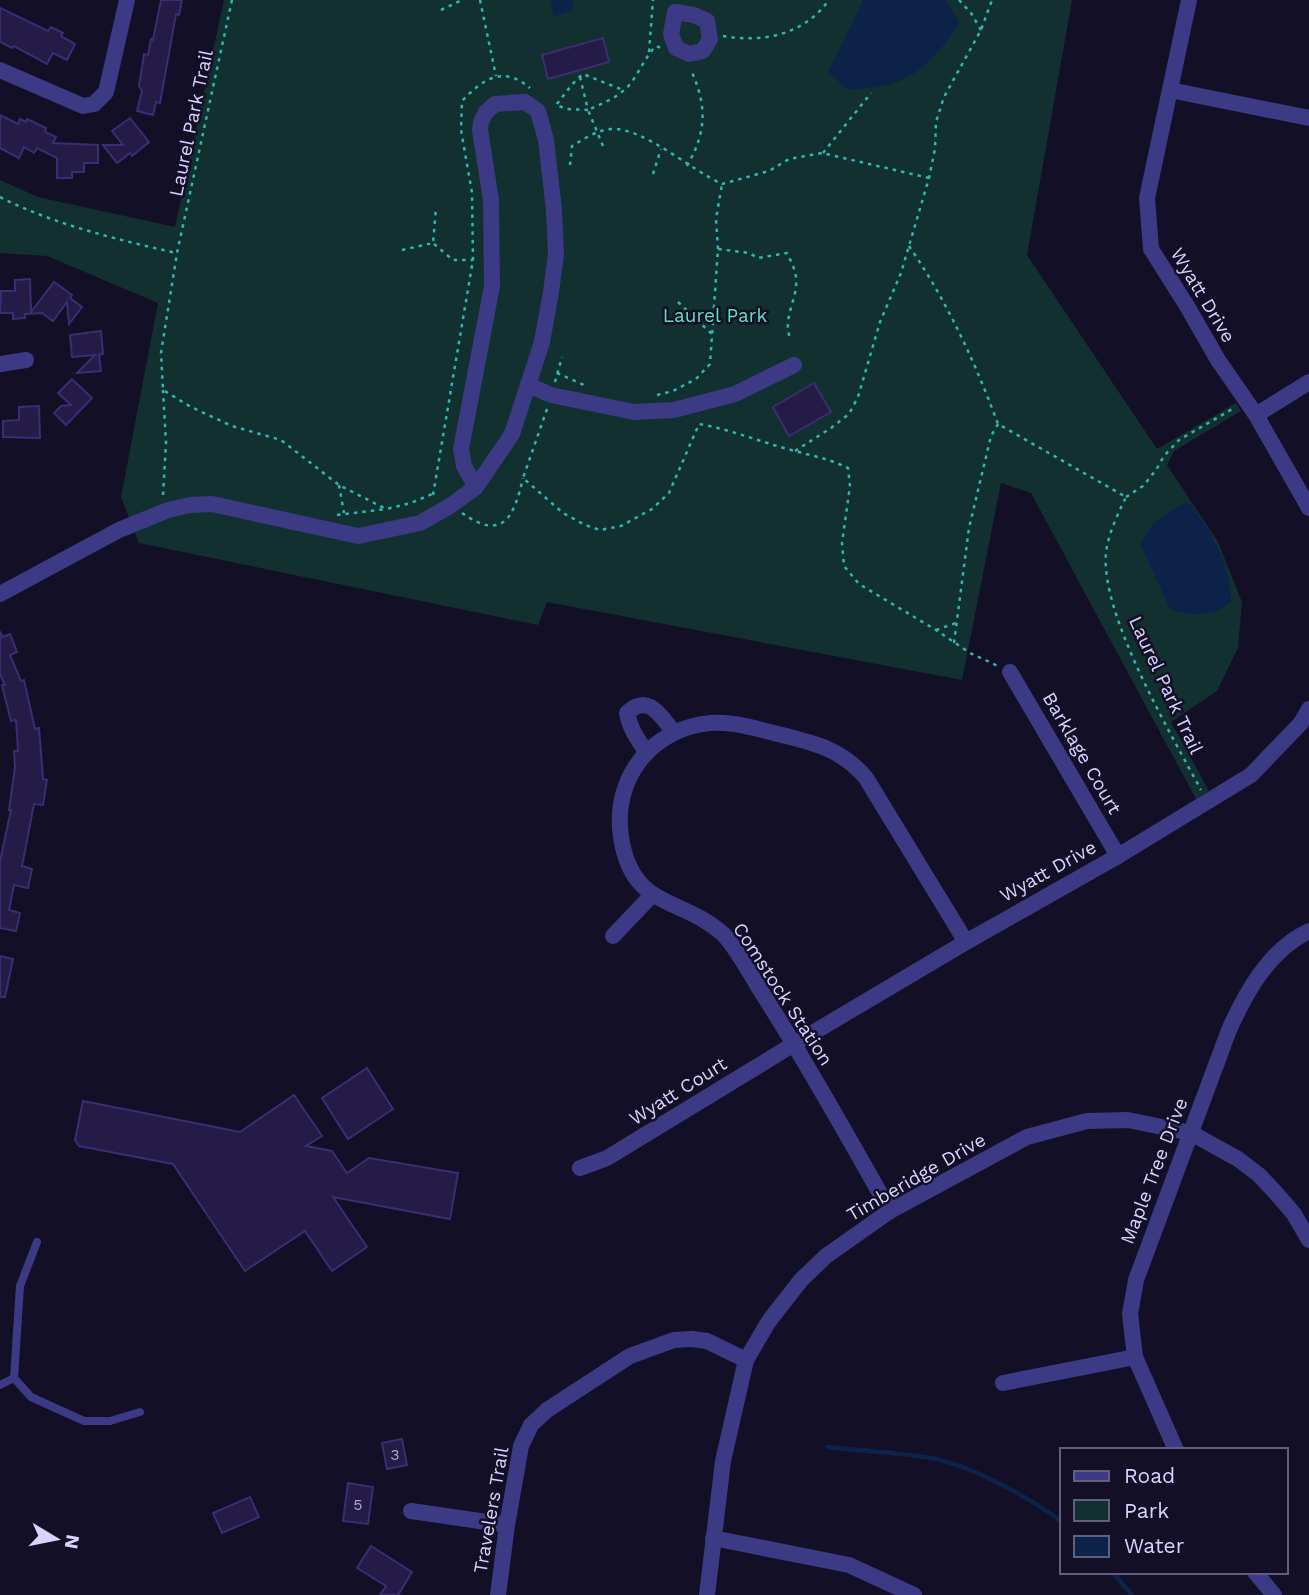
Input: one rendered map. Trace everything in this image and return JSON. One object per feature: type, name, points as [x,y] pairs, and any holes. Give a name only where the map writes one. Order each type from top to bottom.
[{"type":"street","points":[[0,70],[83,106],[94,104],[106,92],[127,0]]},
{"type":"street","name":"Wyatt Drive","points":[[1189,0],[1147,198],[1151,249],[1218,360],[1256,415],[1309,508]]},
{"type":"street","points":[[1170,90],[1309,118]]},
{"type":"street","points":[[0,594],[120,530],[168,510],[190,505],[212,504],[358,536],[420,523],[476,487],[512,434],[542,342],[556,254],[546,140],[538,111],[525,102],[495,104],[486,112],[480,130],[491,200],[492,286],[461,449],[464,466],[476,487]]},
{"type":"street","points":[[0,364],[26,360]]},
{"type":"street","points":[[528,385],[551,394],[634,412],[674,410],[736,394],[794,365]]},
{"type":"street","points":[[1256,415],[1309,382]]},
{"type":"street","name":"Barklage Court","points":[[1010,672],[1118,856]]},
{"type":"street","points":[[648,753],[628,721],[626,713],[634,706],[645,704],[651,707],[673,732]]},
{"type":"street","name":"Wyatt Drive","points":[[794,1044],[1118,856],[1251,775],[1308,713]]},
{"type":"street","name":"Comstock Station","points":[[890,1211],[794,1044],[724,936],[704,920],[652,895],[632,874],[621,838],[620,815],[624,789],[639,760],[673,732],[690,726],[740,724],[803,740],[839,753],[857,766],[866,778],[966,942]]},
{"type":"street","points":[[613,936],[652,895]]},
{"type":"street","name":"Maple Tree Drive","points":[[1175,1448],[1135,1357],[1130,1314],[1136,1280],[1229,1030],[1244,999],[1262,970],[1309,931]]},
{"type":"street","name":"Wyatt Court","points":[[580,1168],[607,1158],[794,1044]]},
{"type":"street","name":"Timberidge Drive","points":[[707,1595],[723,1461],[746,1360],[769,1321],[801,1280],[826,1256],[890,1211],[1027,1137],[1087,1121],[1128,1121],[1191,1133],[1238,1158],[1259,1175],[1294,1214],[1309,1240]]},
{"type":"street","name":"Travelers Trail","points":[[498,1595],[506,1525],[522,1446],[531,1425],[547,1410],[630,1356],[674,1340],[707,1341],[746,1360]]},
{"type":"street","points":[[1003,1383],[1135,1357]]},
{"type":"street","points":[[411,1511],[506,1525]]},
{"type":"street","points":[[713,1538],[849,1564],[914,1595]]},
{"type":"street","points":[[1257,1574],[1274,1595]]},
{"type":"lane","points":[[37,1242],[20,1286],[14,1378],[31,1397],[84,1421],[110,1421],[140,1412]]},
{"type":"lane","points":[[0,1385],[14,1378]]},
{"type":"path","name":"Laurel Park Trail","points":[[162,498],[166,443],[162,353],[177,253],[232,0]]},
{"type":"path","points":[[442,10],[462,0]]},
{"type":"path","points":[[432,494],[469,295],[473,260],[472,193],[461,130],[461,101],[478,84],[496,76],[480,0]]},
{"type":"path","points":[[649,52],[653,0]]},
{"type":"path","points":[[718,35],[761,38],[785,33],[819,13],[829,0]]},
{"type":"path","points":[[959,0],[981,30]]},
{"type":"path","points":[[795,452],[849,414],[858,397],[880,322],[901,273],[929,178],[935,149],[936,122],[944,97],[981,30],[992,0]]},
{"type":"path","points":[[623,90],[583,74],[556,105],[567,109],[588,110],[616,97],[629,86],[649,52],[656,46],[667,51]]},
{"type":"path","points":[[687,166],[702,133],[704,114],[699,87],[690,68]]},
{"type":"path","points":[[580,77],[588,110],[603,146]]},
{"type":"path","points":[[822,153],[871,93]]},
{"type":"path","points":[[570,165],[572,146],[598,132],[611,129],[636,132],[687,166],[722,184],[769,171],[789,159],[822,153],[929,178]]},
{"type":"path","points":[[653,174],[661,149]]},
{"type":"path","points":[[647,397],[673,391],[696,379],[710,364],[718,249],[716,219],[722,184]]},
{"type":"path","points":[[0,197],[60,222],[177,253]]},
{"type":"path","points":[[433,243],[436,208]]},
{"type":"path","points":[[433,243],[453,260],[473,260]]},
{"type":"path","points":[[402,250],[433,243]]},
{"type":"path","points":[[909,246],[930,277],[977,367],[998,424],[1126,497]]},
{"type":"path","points":[[718,249],[749,253],[758,258],[787,253],[797,281],[789,314],[788,334],[791,340]]},
{"type":"path","points":[[678,302],[713,335]]},
{"type":"path","points":[[432,494],[487,526],[500,524],[512,513],[562,357]]},
{"type":"path","points":[[557,373],[590,388]]},
{"type":"path","points":[[163,390],[191,407],[232,426],[281,440],[339,485],[386,509],[432,494]]},
{"type":"path","name":"Laurel Park Trail","points":[[1207,802],[1140,672],[1108,584],[1106,552],[1115,521],[1126,497],[1143,486],[1164,456],[1180,440],[1246,401]]},
{"type":"path","points":[[523,478],[562,513],[600,530],[621,526],[652,509],[669,493],[699,424],[726,428],[795,452],[826,457],[848,468],[850,486],[842,542],[844,566],[859,584],[954,643],[1010,672]]},
{"type":"path","points":[[954,643],[969,527],[991,436],[998,424]]},
{"type":"path","points":[[339,485],[344,513]]},
{"type":"path","points":[[936,630],[956,623]]},
{"type":"green space","name":"Laurel Park","points":[[224,0],[1072,0],[1027,255],[1157,449],[1236,403],[1241,411],[1174,451],[1167,465],[1218,542],[1242,602],[1238,648],[1217,691],[1171,722],[1209,791],[1196,799],[1031,493],[1001,483],[962,680],[547,602],[538,625],[139,543],[121,497],[158,303],[47,256],[0,253],[0,180],[38,197],[175,227]]},
{"type":"water","points":[[550,0],[573,0],[573,10],[554,16]]},
{"type":"water","points":[[863,0],[946,0],[959,23],[931,60],[913,74],[886,85],[848,90],[828,72]]},
{"type":"water","points":[[1186,503],[1190,504],[1213,538],[1228,575],[1231,602],[1210,613],[1194,614],[1170,609],[1141,546],[1152,525]]},
{"type":"building","points":[[161,0],[182,0],[179,15],[176,14],[160,103],[156,102],[153,115],[137,111],[142,91],[139,86],[144,54],[148,55],[151,39],[153,40]]},
{"type":"building","points":[[0,8],[48,31],[51,27],[63,33],[61,36],[75,44],[67,60],[53,53],[47,64],[14,46],[12,48],[0,42]]},
{"type":"building","points":[[603,38],[609,62],[548,79],[542,55]]},
{"type":"building","points":[[0,115],[18,124],[20,119],[26,122],[27,119],[46,128],[45,132],[56,137],[53,143],[98,145],[98,163],[84,163],[84,172],[72,172],[72,178],[57,178],[57,158],[37,148],[34,153],[24,147],[19,158],[0,148]]},
{"type":"building","points":[[130,118],[149,142],[132,156],[130,153],[117,163],[103,145],[123,145],[112,131]]},
{"type":"building","points":[[30,279],[31,312],[54,282],[72,295],[70,298],[82,307],[69,324],[67,302],[53,321],[42,313],[25,314],[25,318],[13,319],[13,313],[0,313],[1,291],[15,291],[15,280]]},
{"type":"building","points":[[101,331],[101,371],[77,373],[95,355],[72,357],[70,335]]},
{"type":"building","points":[[72,379],[92,398],[66,425],[54,413],[61,406],[71,405],[58,393]]},
{"type":"building","points":[[814,383],[831,412],[789,436],[773,407]]},
{"type":"building","points":[[39,406],[40,438],[3,437],[3,421],[19,420],[19,407]]},
{"type":"building","points":[[0,632],[3,637],[10,634],[17,652],[10,655],[21,681],[24,680],[35,729],[39,728],[43,779],[47,780],[43,805],[34,804],[22,866],[32,869],[28,888],[14,885],[9,910],[20,913],[16,931],[0,928],[0,861],[11,810],[14,751],[18,751],[16,720],[11,721],[2,685],[5,685],[0,674]]},
{"type":"building","points":[[0,956],[13,959],[5,997],[0,997]]},
{"type":"building","points":[[367,1068],[393,1109],[348,1139],[322,1098]]},
{"type":"building","points":[[294,1095],[322,1136],[306,1146],[332,1151],[347,1173],[369,1158],[458,1173],[450,1219],[333,1197],[367,1247],[332,1271],[305,1231],[245,1271],[173,1164],[79,1146],[75,1140],[83,1101],[240,1132]]},
{"type":"building","points":[[402,1439],[407,1465],[387,1469],[382,1443]]},
{"type":"building","points":[[348,1483],[373,1487],[368,1524],[343,1521]]},
{"type":"building","points":[[250,1497],[259,1517],[222,1533],[213,1513]]},
{"type":"building","points":[[371,1546],[412,1572],[398,1595],[380,1595],[386,1586],[357,1568]]},
{"type":"waterway","points":[[828,1447],[905,1454],[947,1462],[1000,1484],[1060,1521]]},
{"type":"waterway","points":[[1114,1574],[1132,1595]]}]
